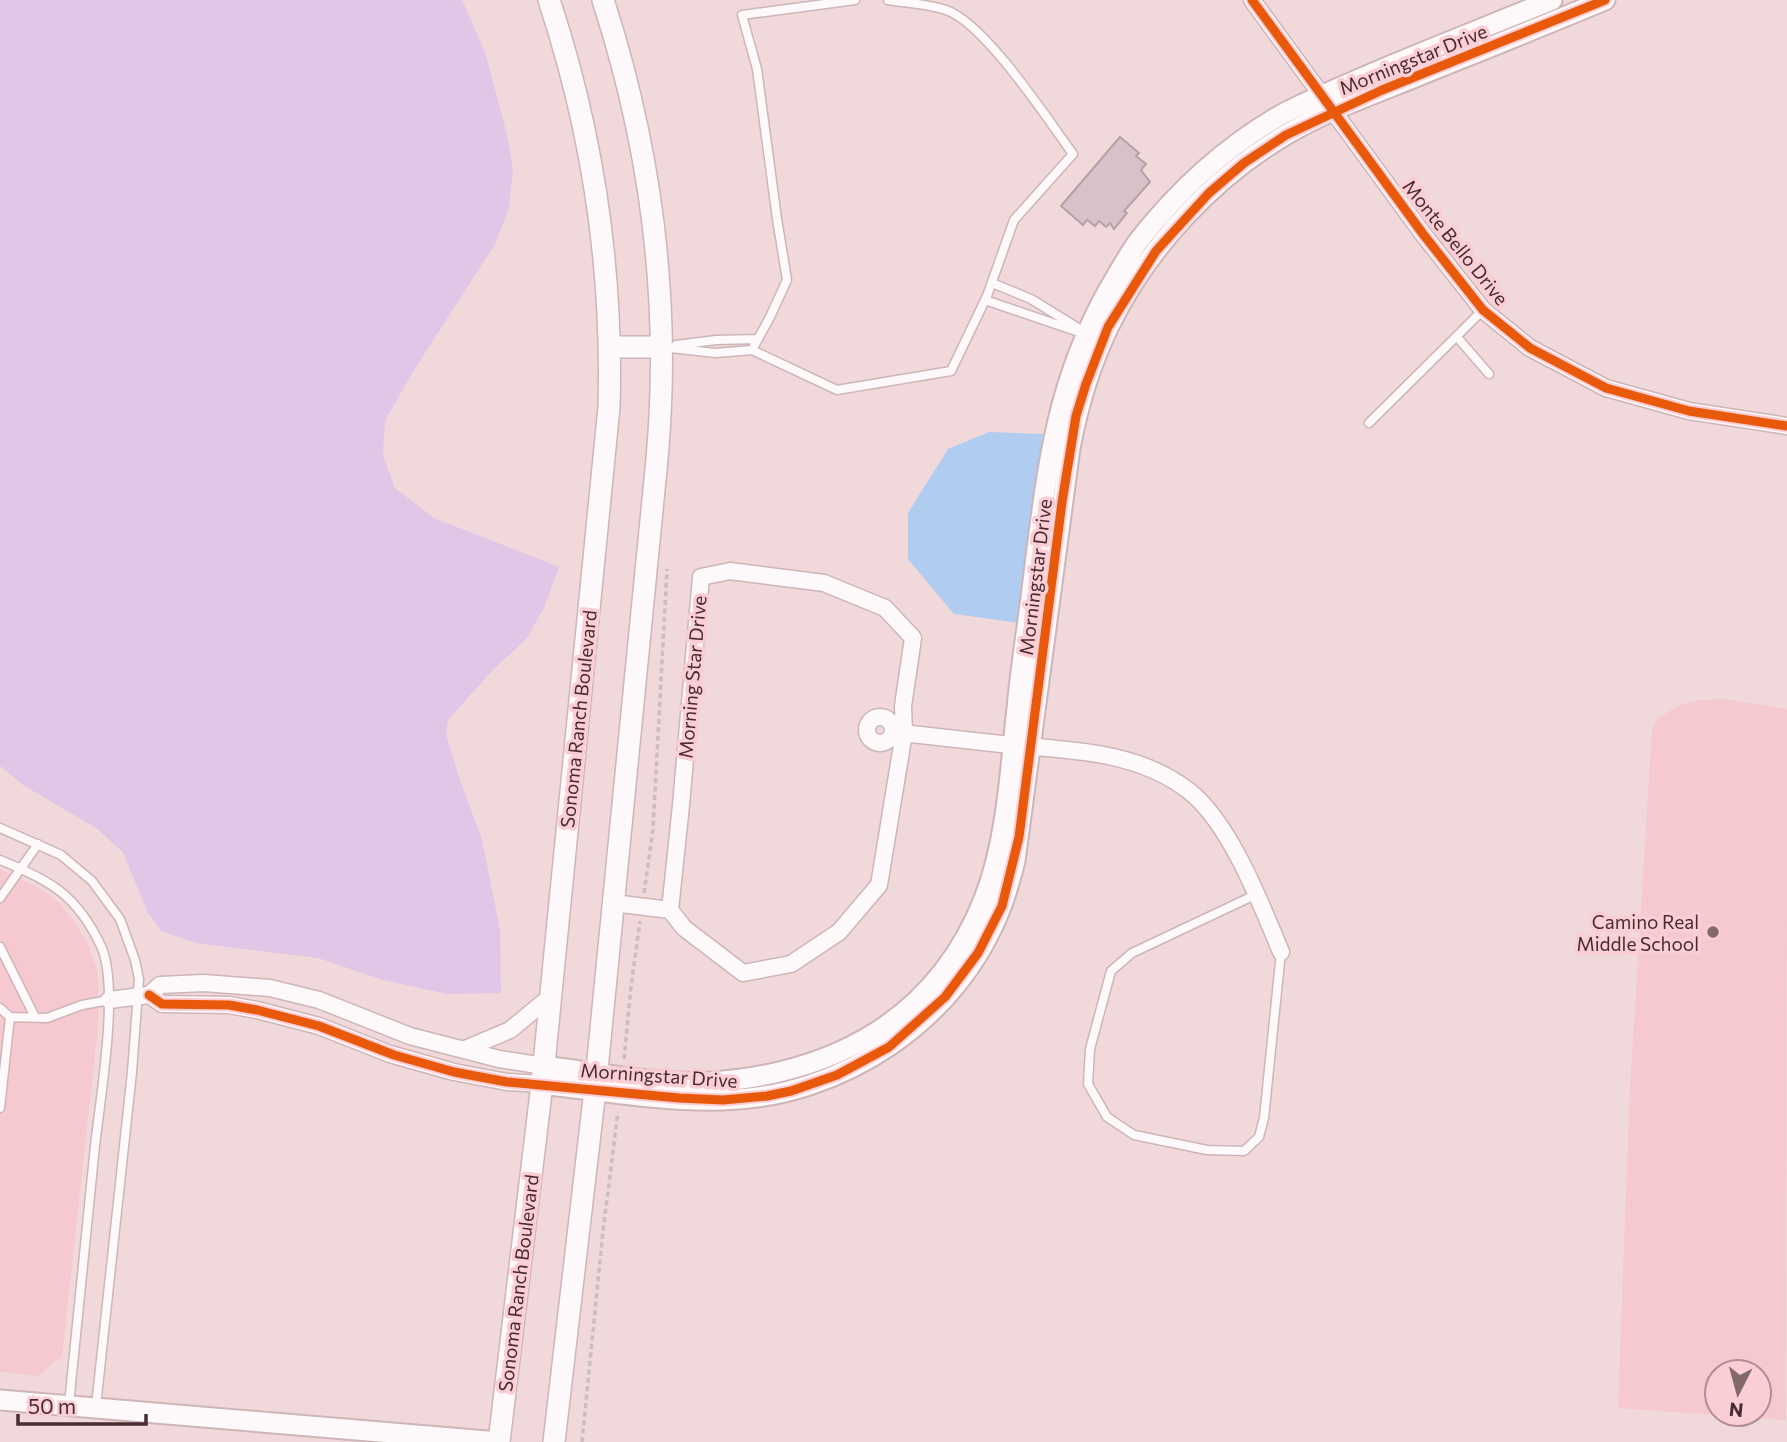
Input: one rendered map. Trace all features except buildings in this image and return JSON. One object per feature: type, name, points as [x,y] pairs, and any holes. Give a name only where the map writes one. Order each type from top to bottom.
[{"type":"main road","name":"Sonoma Ranch Boulevard","points":[[499,1442],[543,1075],[609,407],[607,279],[594,173],[576,91],[549,0]]},
{"type":"main road","points":[[554,1442],[596,1081],[660,427],[662,347],[655,235],[627,79],[603,0]]},
{"type":"main road","points":[[610,347],[662,347]]},
{"type":"street","name":"Monte Bello Drive","points":[[1252,0],[1423,234],[1483,310],[1530,348],[1606,388],[1689,411],[1787,426]]},
{"type":"street","name":"Morningstar Drive","points":[[543,1075],[713,1100],[767,1096],[837,1075],[900,1039],[930,1013],[978,953],[997,917],[1009,881],[1020,837],[1022,745],[1070,447],[1086,384],[1094,337],[1126,259],[1179,194],[1246,138],[1281,115],[1322,95],[1552,0]]},
{"type":"street","name":"Morningstar Drive","points":[[1094,337],[1122,303],[1156,251],[1209,193],[1267,147],[1335,111],[1605,0]]},
{"type":"street","name":"Morning Star Drive","points":[[670,910],[701,577],[730,571],[824,583],[885,608],[913,638],[898,732]]},
{"type":"street","points":[[613,903],[670,910],[684,928],[743,973],[790,964],[839,932],[879,885],[898,732],[1081,750],[1147,767],[1189,791],[1222,827],[1257,894],[1281,952]]},
{"type":"street","points":[[109,1000],[143,996],[160,985],[204,983],[270,988],[319,1000],[400,1032],[499,1059],[543,1075]]},
{"type":"street","points":[[143,996],[162,1004],[229,1006],[257,1010],[319,1026],[390,1054],[480,1077],[507,1082],[543,1075]]},
{"type":"street","points":[[465,1049],[510,1030],[550,996]]},
{"type":"street","points":[[0,1401],[499,1442]]},
{"type":"lane","points":[[752,350],[787,280],[757,69],[742,15],[855,0]]},
{"type":"lane","points":[[662,347],[715,353],[752,350],[836,390],[951,371],[985,300],[1014,220],[1073,154],[1007,64],[973,27],[948,10],[888,0]]},
{"type":"lane","points":[[992,283],[1031,299],[1094,337]]},
{"type":"lane","points":[[985,300],[1094,337]]},
{"type":"lane","points":[[1369,423],[1483,310]]},
{"type":"lane","points":[[1457,337],[1489,373]]},
{"type":"lane","points":[[662,347],[716,340],[758,339]]},
{"type":"lane","points":[[0,828],[38,844],[77,866],[92,881],[120,919],[135,960],[143,996],[132,1072],[96,1409]]},
{"type":"lane","points":[[0,898],[38,844]]},
{"type":"lane","points":[[0,860],[60,890],[88,922],[102,948],[109,975],[109,1000],[68,1407]]},
{"type":"lane","points":[[1257,894],[1132,953],[1111,971],[1090,1049],[1088,1084],[1107,1117],[1134,1135],[1207,1150],[1244,1151],[1259,1137],[1264,1118],[1281,952]]},
{"type":"lane","points":[[0,947],[35,1017]]},
{"type":"lane","points":[[0,1008],[10,1017],[47,1018],[82,1005],[109,1000]]},
{"type":"lane","points":[[0,1108],[10,1017]]},
{"type":"lane","points":[[390,1054],[400,1032]]},
{"type":"shaded area","points":[[0,0],[462,0],[485,52],[507,135],[513,169],[509,208],[495,244],[414,370],[385,421],[383,456],[395,488],[434,518],[559,567],[544,608],[527,638],[492,671],[448,720],[446,734],[482,840],[500,930],[501,993],[447,994],[383,980],[318,958],[195,943],[161,931],[147,911],[123,852],[96,828],[23,785],[0,766]]},
{"type":"shaded area","name":"Camino Real Middle School","points":[[1722,699],[1787,709],[1786,1420],[1773,1419],[1773,1358],[1703,1358],[1703,1414],[1618,1408],[1630,1089],[1652,730],[1658,718],[1682,704]]},
{"type":"shaded area","points":[[0,869],[41,889],[60,904],[89,946],[97,971],[97,1035],[62,1356],[38,1376],[0,1372]]},
{"type":"water","points":[[989,432],[1043,434],[1019,623],[954,614],[908,559],[908,513],[948,449]]},
{"type":"cycle path","points":[[1252,0],[1423,234],[1483,310],[1530,348],[1606,388],[1689,411],[1787,426]]},
{"type":"cycle path","points":[[149,995],[162,1004],[229,1005],[257,1010],[319,1026],[394,1055],[454,1072],[507,1082],[679,1098],[723,1100],[791,1091],[837,1075],[889,1047],[945,997],[978,953],[1002,906],[1019,837],[1062,502],[1076,416],[1108,327],[1156,251],[1209,193],[1244,163],[1286,135],[1382,90],[1605,0]]},
{"type":"place","name":"Camino Real Middle School","points":[[1713,932]]}]
